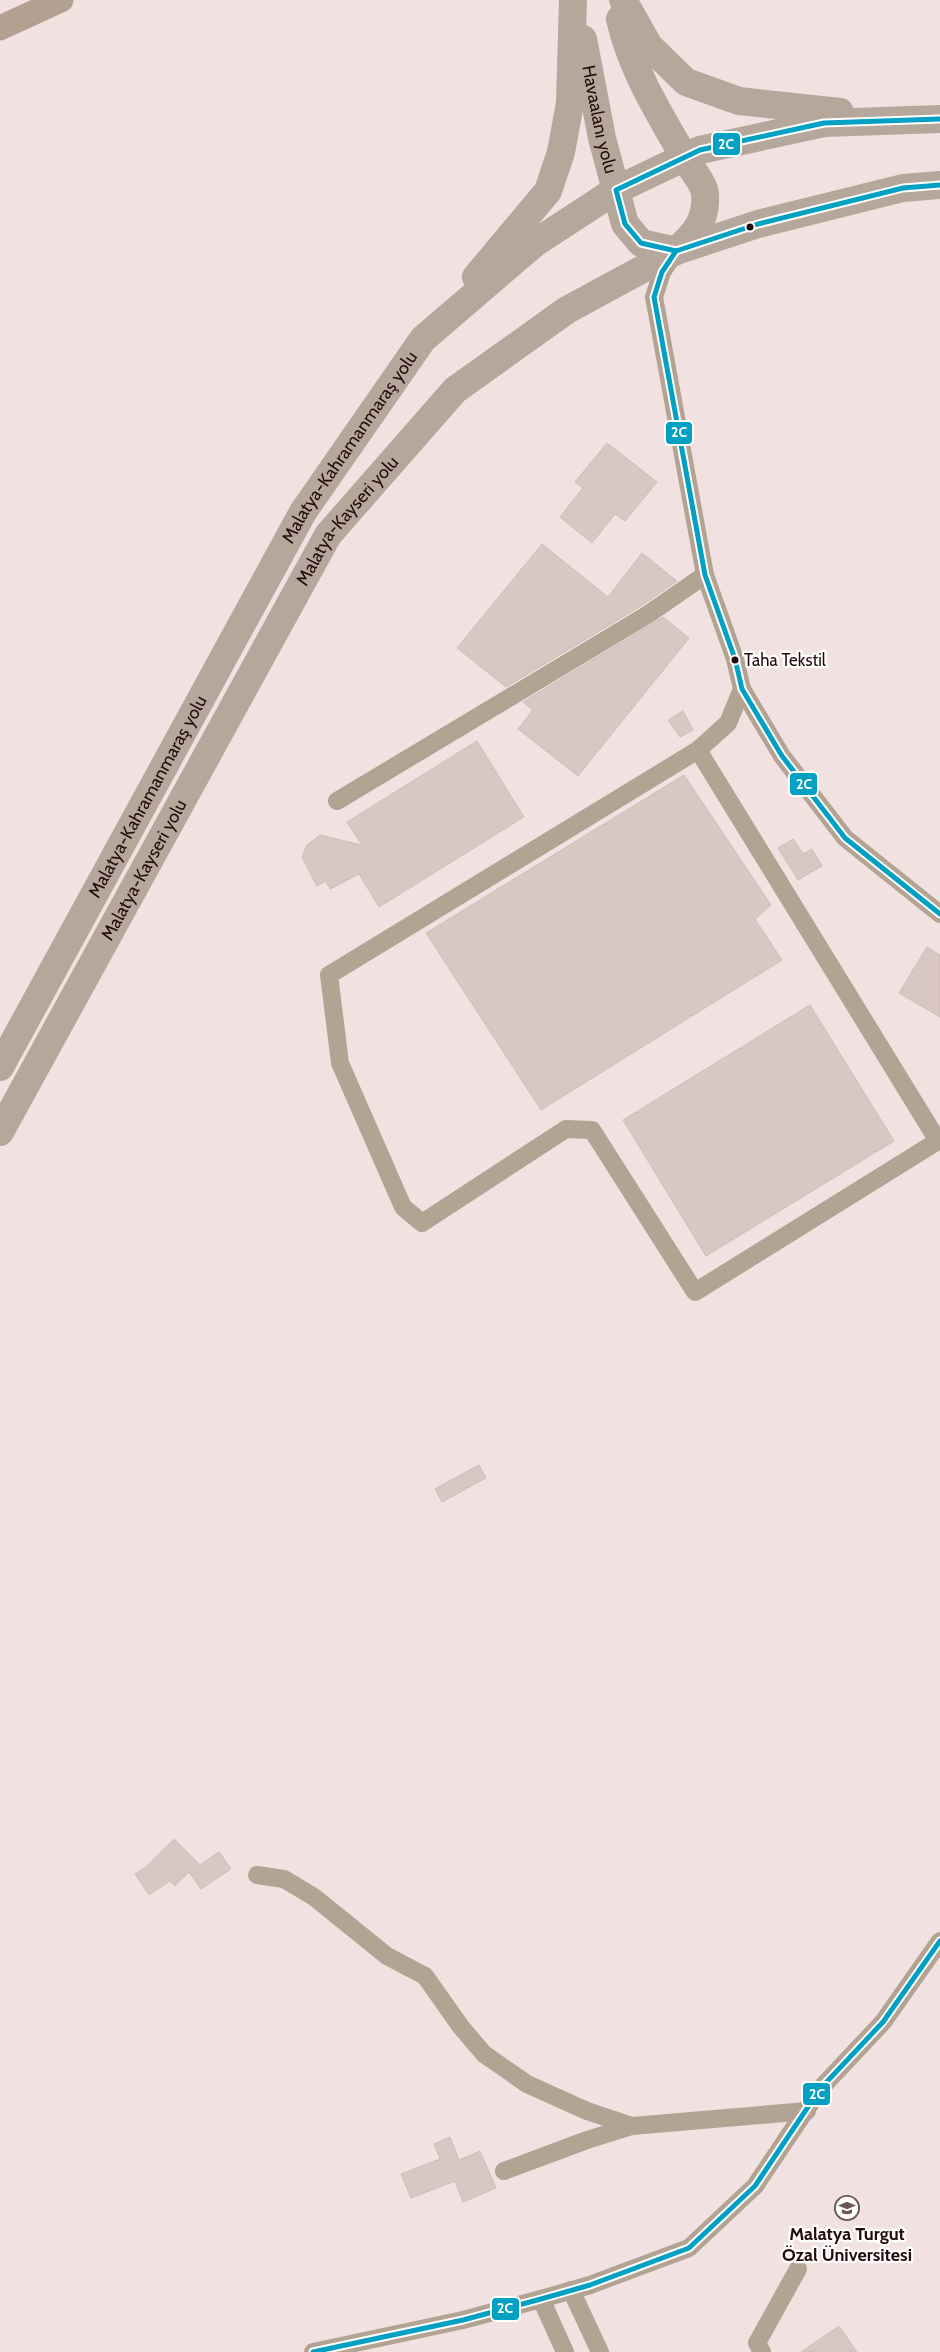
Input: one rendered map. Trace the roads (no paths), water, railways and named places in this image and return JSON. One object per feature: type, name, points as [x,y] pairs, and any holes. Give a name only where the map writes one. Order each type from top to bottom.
[{"type":"highway","name":"Havaalanı yolu","points":[[575,0],[602,138],[625,224],[641,243],[676,251]]},
{"type":"highway","points":[[423,339],[548,191],[561,152],[570,103],[575,0]]},
{"type":"highway","points":[[616,0],[624,37],[643,83],[705,191],[703,212],[697,232],[676,251]]},
{"type":"highway","points":[[623,0],[648,46],[686,82],[739,101],[927,120]]},
{"type":"highway","name":"Malatya-Kahramanmaraş yolu","points":[[0,1066],[303,512],[423,339],[535,243],[616,190],[700,150],[824,123],[927,120]]},
{"type":"highway","name":"Malatya-Kayseri yolu","points":[[0,1132],[328,535],[455,390],[567,310],[676,251],[758,224],[903,188],[940,185]]},
{"type":"main road","points":[[0,28],[61,0]]},
{"type":"street","points":[[676,251],[662,272],[654,297],[705,575],[735,659],[742,689],[782,756],[845,838],[940,914]]},
{"type":"street","points":[[336,801],[647,615],[705,575]]},
{"type":"street","points":[[698,750],[939,1141],[694,1292],[592,1130],[566,1129],[422,1222],[403,1207],[340,1063],[329,975],[698,750],[728,723],[742,689]]},
{"type":"street","points":[[257,1875],[284,1878],[314,1897],[387,1956],[425,1976],[461,2027],[484,2054],[527,2084],[587,2111],[632,2126]]},
{"type":"street","points":[[313,2352],[463,2320],[541,2299],[689,2248],[755,2186],[820,2089],[883,2022],[940,1941]]},
{"type":"street","points":[[504,2171],[587,2140],[632,2126],[807,2111]]},
{"type":"street","points":[[762,2352],[757,2343],[798,2269]]},
{"type":"street","points":[[571,2290],[600,2352]]},
{"type":"street","points":[[541,2299],[565,2352]]},
{"type":"place","name":"Taha Tekstil","points":[[735,660]]},
{"type":"place","name":"Malatya Turgut Özal Üniversitesi","points":[[847,2208]]}]
